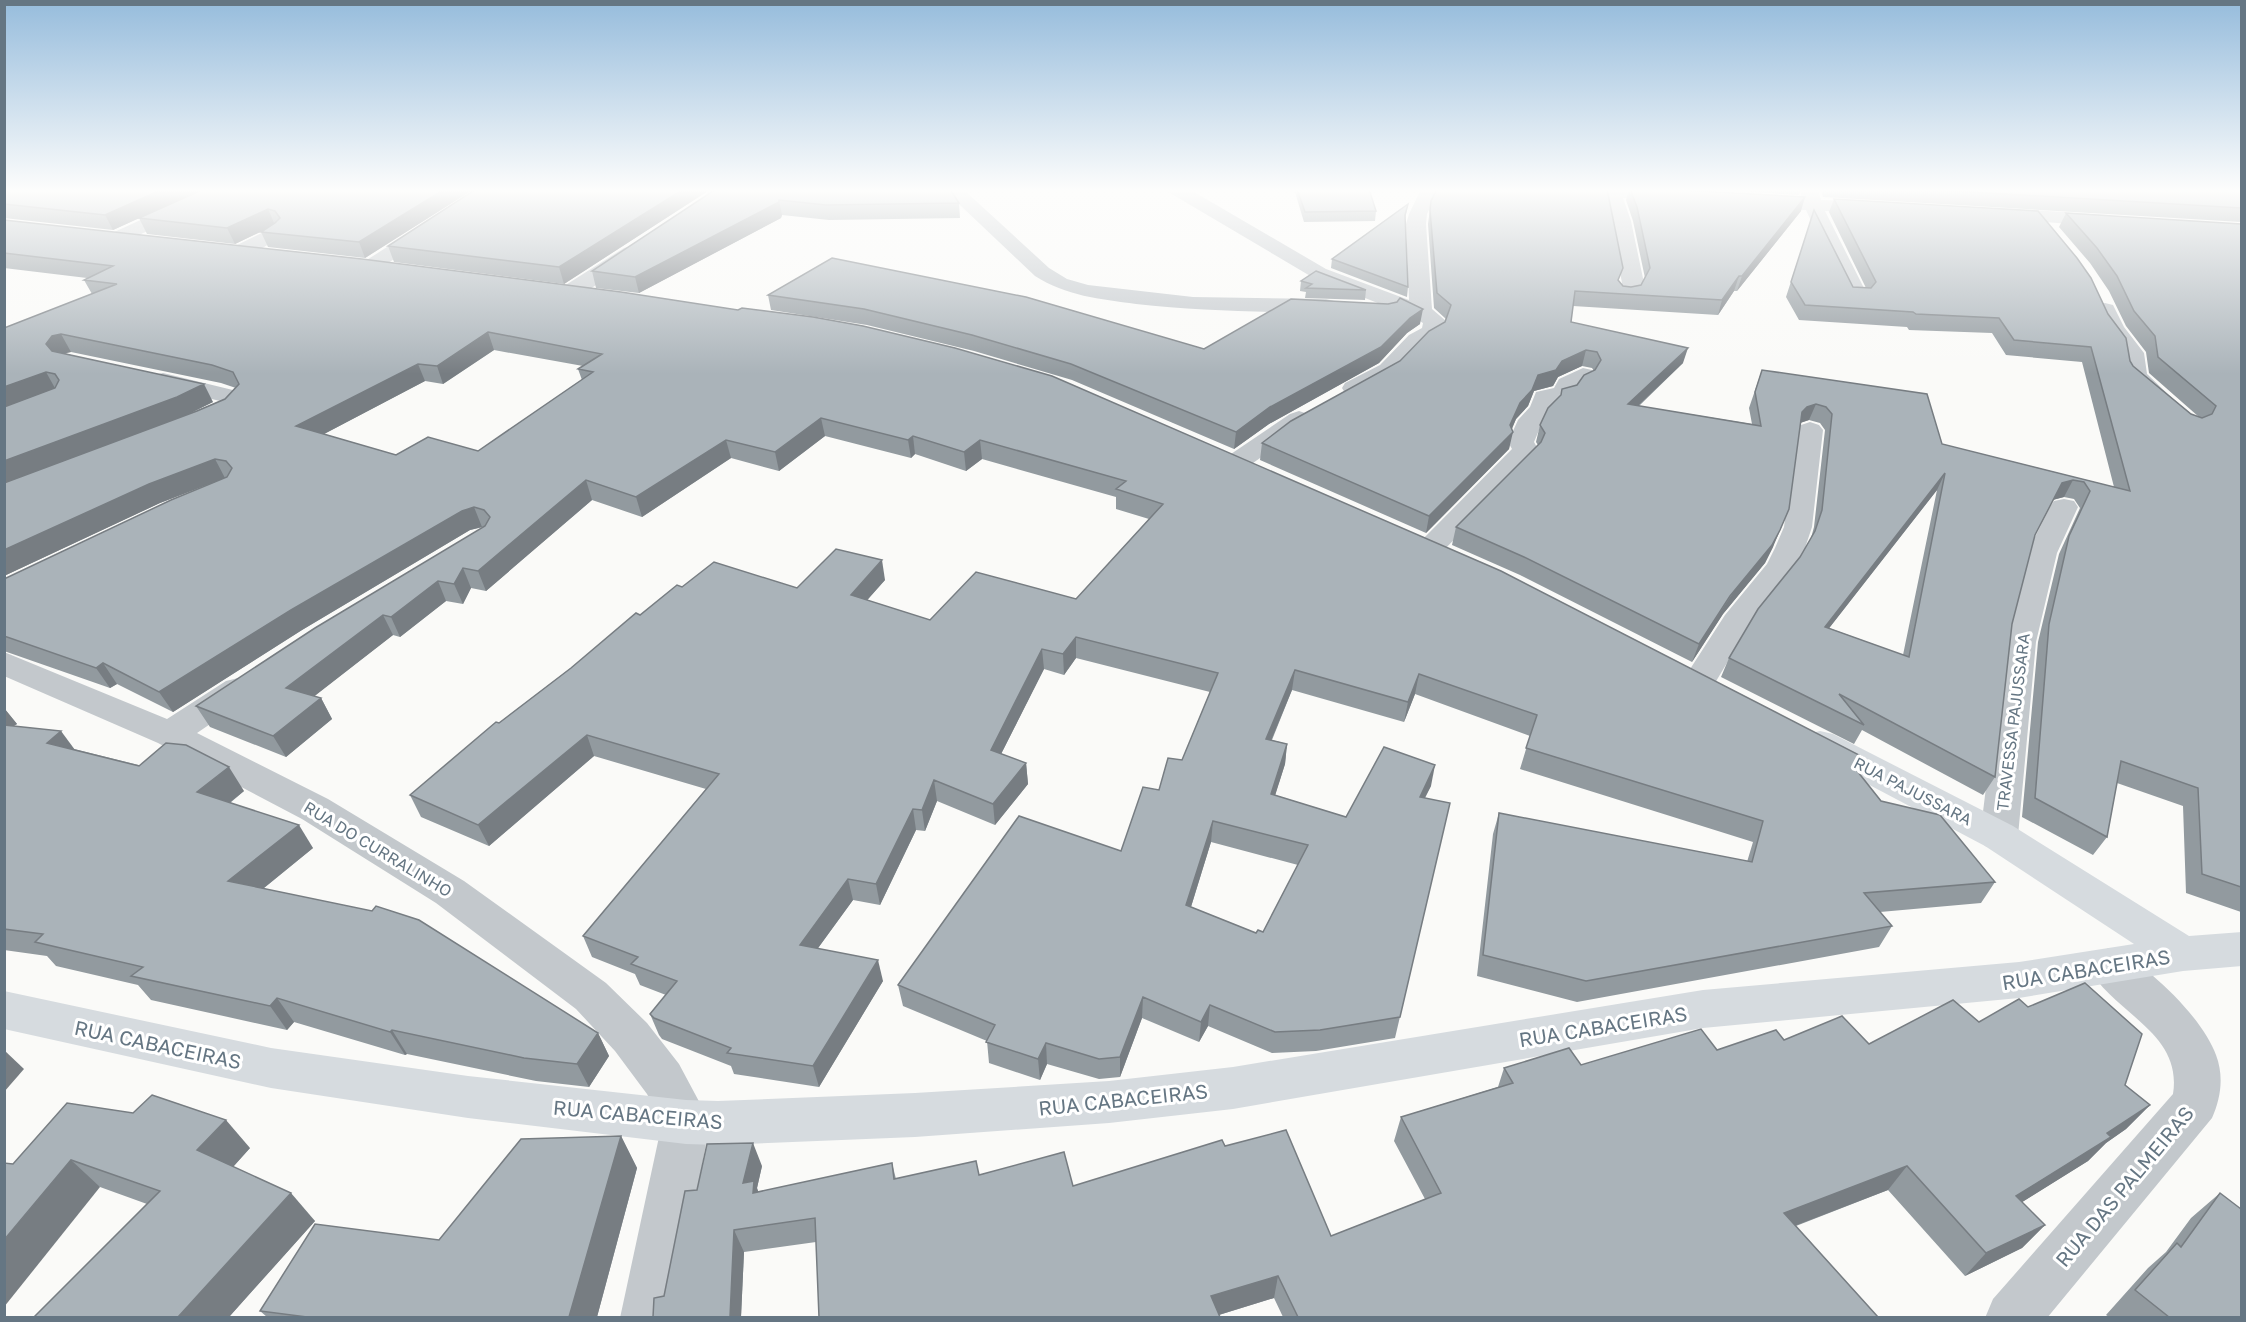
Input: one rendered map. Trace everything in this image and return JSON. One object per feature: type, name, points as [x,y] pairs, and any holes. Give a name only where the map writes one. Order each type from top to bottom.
[{"type":"main road","points":[[342,264],[409,272]]},
{"type":"main road","points":[[540,289],[575,289],[605,298]]},
{"type":"main road","points":[[1228,457],[1263,473]]},
{"type":"main road","points":[[1419,544],[1456,561]]},
{"type":"main road","name":"RUA PAJUSSARA","points":[[1792,729],[1999,836],[2183,954]]},
{"type":"main road","name":"RUA CABACEIRAS","points":[[4,1010],[271,1068],[468,1097],[686,1122],[718,1123],[915,1115],[1109,1102],[1233,1088],[1703,1010],[2019,980],[2183,954],[2241,949]]},
{"type":"street","points":[[369,267],[395,251]]},
{"type":"street","points":[[575,289],[634,251]]},
{"type":"street","points":[[1019,251],[1042,272],[1060,283],[1120,296],[1193,304],[1348,307],[1421,312]]},
{"type":"street","points":[[1228,457],[1388,370],[1417,340],[1432,332],[1435,321],[1421,312],[1319,273],[1281,251]]},
{"type":"street","points":[[1418,251],[1421,312]]},
{"type":"street","points":[[1627,251],[1633,283],[1627,294]]},
{"type":"street","points":[[1836,251],[1857,296]]},
{"type":"street","points":[[2096,292],[2113,328],[2132,353],[2135,376],[2177,412]]},
{"type":"street","points":[[141,375],[211,390],[232,397],[234,402],[224,410],[179,429]]},
{"type":"street","points":[[1419,544],[1526,451],[1521,442],[1531,420],[1542,410],[1545,397],[1563,394],[1568,384],[1580,380],[1583,375]]},
{"type":"street","points":[[1700,681],[1736,622],[1780,567],[1790,548],[1798,527],[1810,430]]},
{"type":"street","name":"TRAVESSA PAJUSSARA","points":[[1999,836],[2020,642],[2042,553],[2064,507]]},
{"type":"street","name":"RUA DO CURRALINHO","points":[[4,663],[170,734],[315,809],[450,892],[591,996],[631,1037],[663,1079],[686,1122]]},
{"type":"street","points":[[170,734],[266,671]]},
{"type":"street","name":"RUA DAS PALMEIRAS","points":[[2012,1317],[2195,1103],[2198,1081],[2194,1056],[2175,1029],[2152,1003],[2109,966]]},
{"type":"street","points":[[647,1317],[686,1122]]},
{"type":"building","points":[[4,251],[286,251],[362,259],[621,292],[738,310],[742,308],[813,317],[863,326],[955,348],[1052,376],[1501,571],[1863,757],[1858,772],[1881,801],[1940,815],[1995,882],[1864,893],[1892,926],[1586,981],[1483,955],[1499,813],[1752,862],[1763,821],[1526,748],[1537,715],[1419,674],[1408,702],[1295,670],[1266,739],[1287,744],[1271,794],[1346,817],[1384,747],[1435,765],[1420,797],[1450,803],[1400,1017],[1320,1030],[1275,1032],[1210,1005],[1201,1022],[1143,997],[1120,1057],[1099,1059],[1046,1043],[1038,1059],[986,1042],[995,1025],[898,985],[1019,816],[1121,851],[1143,787],[1159,790],[1168,758],[1182,760],[1218,673],[1076,637],[1063,654],[1042,649],[991,750],[1026,763],[993,804],[934,780],[922,810],[913,809],[876,884],[848,879],[800,945],[878,960],[813,1066],[727,1053],[731,1048],[654,1018],[650,1014],[677,981],[631,964],[638,957],[583,936],[719,774],[587,735],[478,825],[410,795],[496,722],[499,723],[571,668],[636,613],[640,615],[677,585],[682,587],[714,562],[797,588],[836,549],[882,560],[851,595],[930,620],[976,572],[1076,599],[1163,504],[1116,489],[1126,481],[980,440],[964,452],[913,436],[908,440],[821,418],[775,452],[726,440],[636,497],[586,480],[478,571],[463,568],[454,584],[438,581],[391,617],[383,615],[286,688],[321,698],[273,736],[196,706],[315,628],[485,526],[490,517],[484,510],[474,507],[462,511],[291,610],[159,692],[103,663],[96,668],[4,636],[4,579],[171,500],[227,477],[232,468],[226,461],[215,459],[149,484],[4,550],[4,483],[197,411],[225,399],[239,384],[233,372],[212,365],[61,334],[52,336],[46,344],[52,351],[204,384],[177,397],[4,461],[4,407],[55,388],[59,380],[55,374],[46,372],[4,387],[4,328],[117,284],[84,280],[113,266],[4,253]],"holes":[[[488,332],[602,354],[578,369],[593,372],[478,451],[428,437],[396,455],[296,426],[418,364],[437,366]],[[1213,821],[1308,845],[1263,932],[1258,930],[1256,933],[1186,905]]]},
{"type":"building","points":[[426,251],[585,251],[559,267]]},
{"type":"building","points":[[623,251],[686,251],[635,277],[592,271]]},
{"type":"building","points":[[1343,251],[1406,251],[1408,287],[1332,259]]},
{"type":"building","points":[[1433,251],[1619,251],[1623,268],[1618,280],[1623,286],[1631,287],[1641,285],[1650,268],[1646,251],[1762,251],[1742,276],[1739,276],[1722,300],[1575,291],[1571,322],[1688,348],[1628,404],[1761,426],[1755,392],[1762,370],[1927,394],[1942,444],[2130,491],[2091,347],[2014,340],[1999,318],[1805,305],[1791,282],[1801,251],[1835,251],[1853,287],[1871,288],[1876,282],[1860,251],[2071,251],[2091,278],[2108,314],[2126,338],[2133,366],[2191,414],[2202,418],[2212,414],[2216,406],[2158,357],[2155,336],[2134,311],[2117,276],[2099,251],[2241,251],[2241,887],[2202,874],[2198,788],[2121,761],[2107,837],[2035,798],[2049,624],[2069,536],[2090,491],[2084,482],[2073,480],[2062,483],[2035,535],[2012,624],[1995,777],[1839,694],[1864,725],[1729,658],[1758,609],[1800,557],[1815,531],[1822,510],[1832,414],[1826,407],[1816,404],[1807,407],[1802,412],[1789,509],[1780,530],[1772,545],[1730,596],[1699,644],[1524,557],[1456,527],[1541,442],[1545,433],[1540,425],[1548,408],[1561,395],[1562,389],[1577,385],[1584,375],[1595,370],[1601,360],[1597,352],[1586,350],[1562,361],[1556,370],[1538,375],[1532,390],[1520,403],[1510,425],[1513,432],[1429,516],[1262,443],[1291,421],[1400,361],[1429,331],[1445,322],[1451,305],[1437,293]],"holes":[[[1945,473],[1909,657],[1825,627]]]},
{"type":"building","points":[[832,258],[1026,297],[1204,349],[1291,299],[1388,304],[1397,302],[1400,298],[1423,309],[1410,318],[1381,347],[1270,407],[1236,432],[1071,364],[972,335],[864,309],[768,295]]},
{"type":"building","points":[[1316,271],[1366,290],[1306,288],[1312,284],[1301,281]]},
{"type":"building","points":[[4,725],[61,731],[47,743],[139,766],[166,743],[186,745],[229,767],[197,792],[299,825],[228,881],[372,911],[376,906],[419,920],[598,1033],[577,1064],[524,1058],[392,1030],[390,1032],[277,998],[270,1006],[131,976],[143,967],[35,942],[43,934],[4,929]]},
{"type":"building","points":[[2085,983],[2142,1034],[2125,1085],[2150,1105],[2107,1133],[2111,1137],[2016,1196],[2045,1225],[1986,1253],[1907,1166],[1784,1213],[1878,1317],[1298,1317],[1278,1276],[1211,1296],[1220,1317],[819,1317],[815,1218],[734,1230],[730,1317],[653,1317],[654,1298],[664,1296],[685,1191],[697,1190],[707,1144],[753,1143],[743,1183],[754,1181],[753,1193],[892,1163],[894,1179],[976,1161],[979,1175],[1064,1152],[1073,1186],[1222,1140],[1225,1146],[1286,1130],[1331,1236],[1441,1193],[1401,1117],[1513,1083],[1504,1068],[1569,1048],[1581,1065],[1701,1029],[1717,1050],[1776,1030],[1784,1040],[1842,1016],[1869,1044],[1953,1000],[1979,1022],[2019,999],[2028,1007]]},
{"type":"building","points":[[152,1095],[226,1120],[197,1150],[291,1193],[178,1317],[34,1317],[160,1191],[71,1160],[4,1240],[4,1163],[13,1164],[67,1103],[133,1113]]},
{"type":"building","points":[[621,1136],[569,1317],[307,1317],[260,1311],[315,1224],[439,1240],[521,1139]]},
{"type":"building","points":[[2220,1193],[2241,1209],[2241,1317],[2169,1317],[2135,1290],[2177,1243],[2181,1247]]}]
